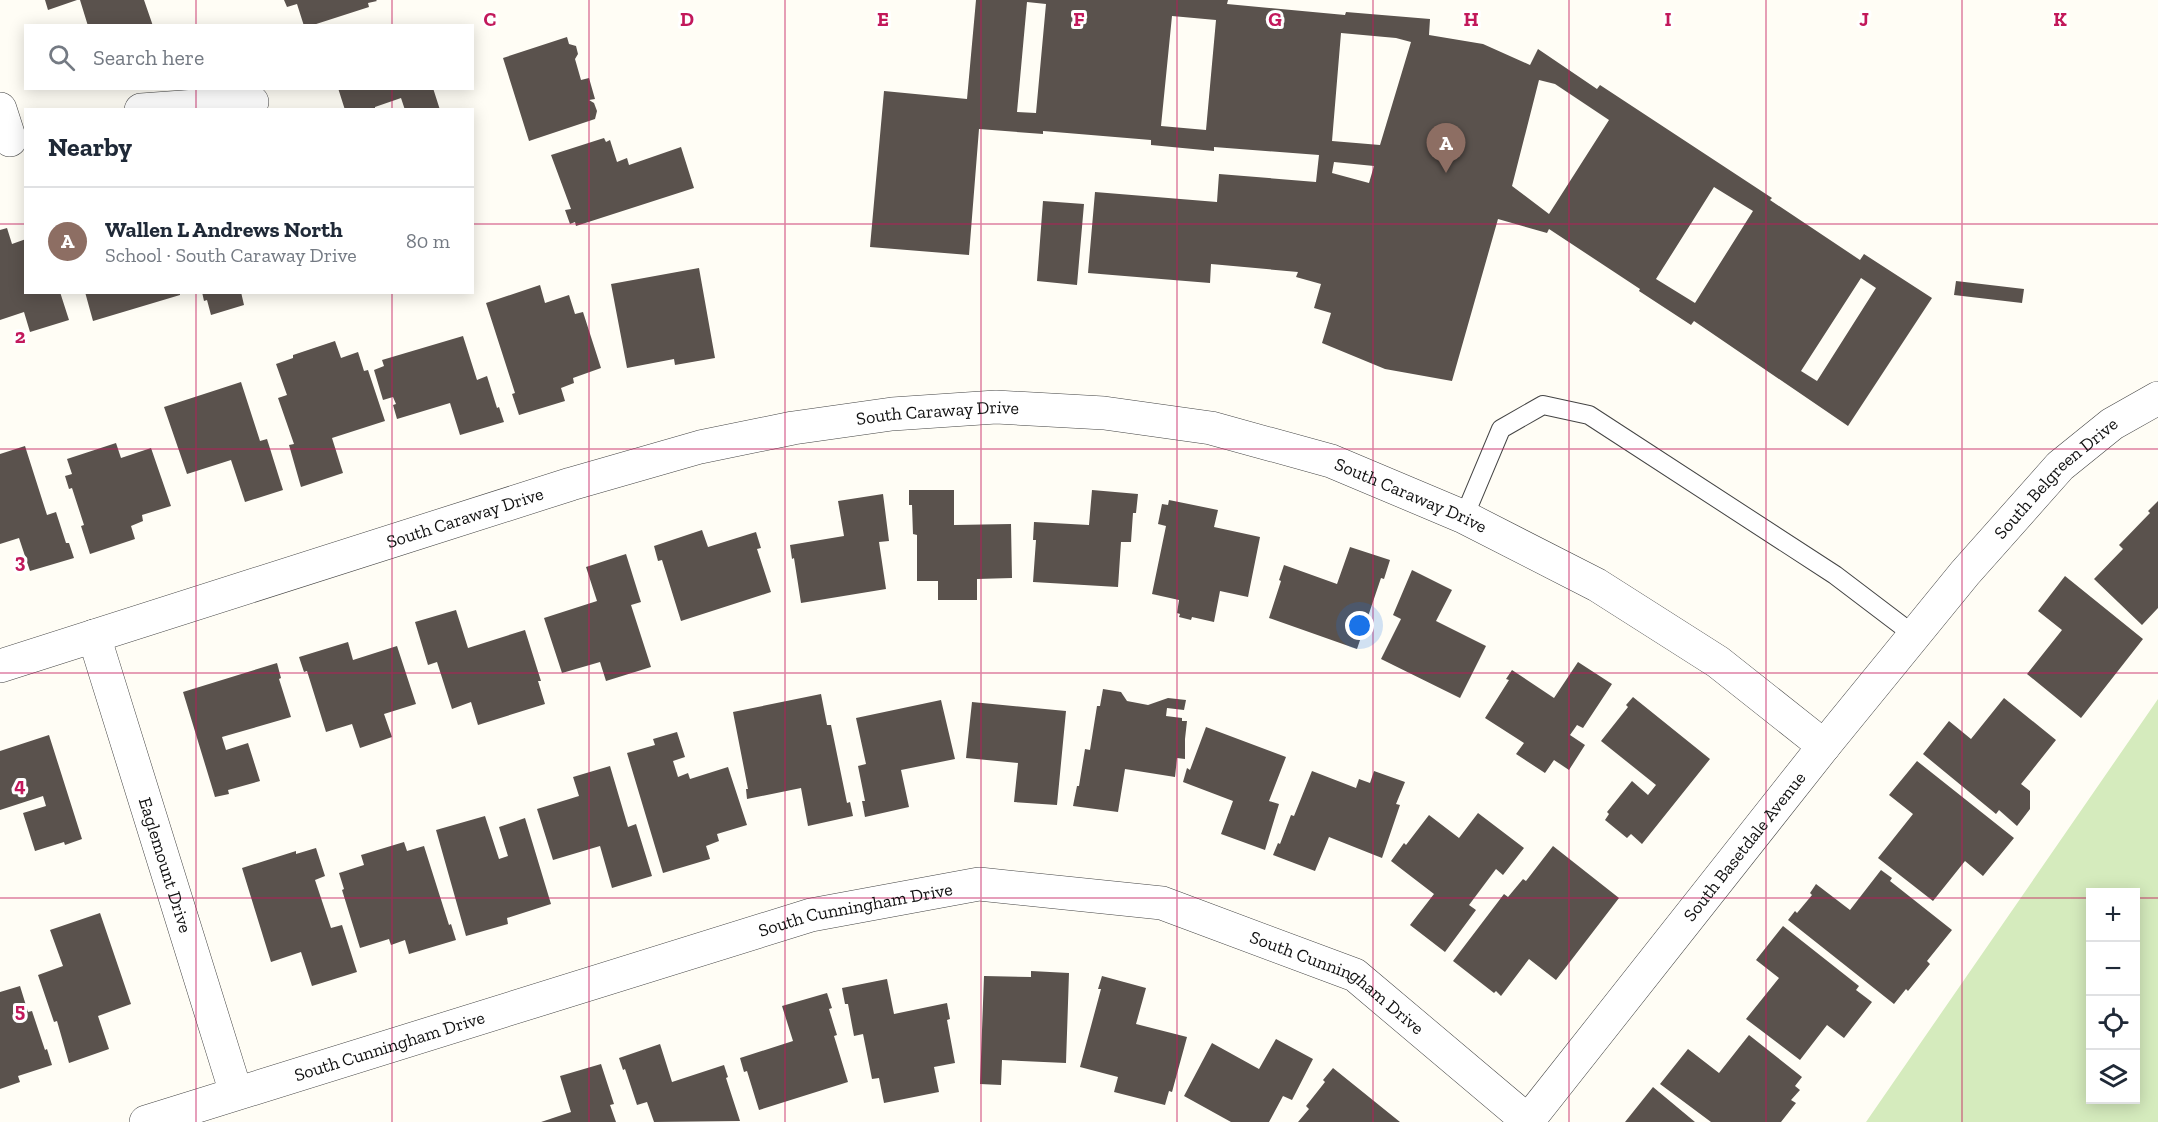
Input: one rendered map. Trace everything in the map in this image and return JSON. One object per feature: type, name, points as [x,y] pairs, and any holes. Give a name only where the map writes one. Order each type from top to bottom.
[{"type":"street","points":[[169,108],[252,102]]},
{"type":"street","points":[[0,110],[12,140]]},
{"type":"street","name":"South Belgreen Drive","points":[[1965,573],[2060,466],[2112,424],[2158,398]]},
{"type":"street","name":"South Caraway Drive","points":[[0,666],[571,484],[689,450],[793,428],[892,414],[996,407],[1104,413],[1211,429],[1331,461],[1464,517],[1597,585],[1718,662],[1824,746]]},
{"type":"street","name":"South Basetdale Avenue","points":[[1527,1121],[1824,746],[1965,573]]},
{"type":"street","name":"Eaglemount Drive","points":[[94,636],[236,1094]]},
{"type":"street","name":"South Cunningham Drive","points":[[146,1122],[811,915],[979,884],[1162,903],[1355,975],[1527,1121]]},
{"type":"lane","points":[[1464,517],[1501,429],[1543,405],[1589,415],[1835,575],[1914,635]]},
{"type":"green space","points":[[2158,699],[2158,1122],[1866,1122]]},
{"type":"building","points":[[45,0],[77,0],[48,10]]},
{"type":"building","points":[[80,0],[144,0],[152,24],[87,24]]},
{"type":"building","points":[[284,0],[377,1],[368,3],[369,7],[316,24],[303,24],[297,4],[287,7]]},
{"type":"building","points":[[976,0],[1228,0],[1227,4],[1345,15],[1346,12],[1430,19],[1429,35],[1483,44],[1530,65],[1538,49],[1597,89],[1600,85],[1772,198],[1770,200],[1860,260],[1864,254],[1932,298],[1848,426],[1694,321],[1691,325],[1549,229],[1547,233],[1498,219],[1452,381],[1385,369],[1322,343],[1331,313],[1314,308],[1321,284],[1296,277],[1298,272],[1211,264],[1210,283],[1088,273],[1095,192],[1217,202],[1219,174],[1316,182],[1319,155],[1214,147],[1214,151],[1151,145],[1151,140],[1043,131],[1043,134],[979,129],[969,255],[870,247],[884,91],[967,99]],"holes":[[[1027,2],[1046,4],[1036,113],[1017,112]],[[1172,16],[1216,20],[1206,130],[1161,126]],[[1341,33],[1396,38],[1411,42],[1380,145],[1332,141]],[[1539,80],[1555,84],[1609,120],[1549,214],[1512,186]],[[1334,162],[1374,166],[1369,183],[1332,173]],[[1714,187],[1753,211],[1695,303],[1656,279]],[[1861,278],[1876,288],[1817,381],[1801,371]]]},
{"type":"building","points":[[567,37],[569,44],[576,46],[578,54],[575,59],[581,80],[589,78],[595,99],[589,100],[594,103],[597,111],[595,119],[529,141],[503,58]]},
{"type":"building","points":[[339,90],[434,90],[439,108],[404,108],[401,98],[375,108],[344,108]]},
{"type":"building","points":[[604,138],[606,142],[610,140],[617,162],[627,158],[629,165],[681,147],[694,188],[576,226],[575,222],[570,224],[565,210],[571,209],[551,155]]},
{"type":"building","points":[[1043,201],[1084,204],[1077,285],[1037,281]]},
{"type":"building","points":[[7,228],[12,244],[24,240],[24,294],[61,294],[69,320],[30,332],[24,312],[0,320],[0,230]]},
{"type":"building","points":[[699,268],[715,358],[675,365],[674,359],[627,368],[611,284]]},
{"type":"building","points":[[1956,281],[2024,289],[2022,303],[1954,295]]},
{"type":"building","points":[[540,285],[545,303],[569,295],[575,314],[583,312],[601,368],[573,378],[574,383],[561,388],[565,401],[519,415],[512,394],[515,393],[486,303]]},
{"type":"building","points":[[86,294],[180,294],[180,295],[93,321]]},
{"type":"building","points":[[202,294],[241,294],[244,305],[211,315],[207,300],[204,301]]},
{"type":"building","points":[[463,336],[477,380],[487,376],[504,422],[460,435],[450,403],[397,419],[393,397],[383,400],[374,370],[384,366],[382,360]]},
{"type":"building","points":[[335,341],[341,358],[358,352],[364,371],[368,370],[385,421],[332,438],[343,473],[301,487],[289,445],[294,444],[278,398],[287,395],[276,364],[293,358],[293,355]]},
{"type":"building","points":[[241,382],[260,441],[267,439],[283,490],[245,502],[231,460],[187,474],[164,407]]},
{"type":"building","points":[[116,443],[121,458],[151,448],[171,506],[142,515],[143,521],[131,526],[135,539],[90,554],[81,526],[84,525],[72,488],[69,489],[65,476],[72,474],[67,459]]},
{"type":"building","points":[[25,446],[47,515],[56,512],[66,543],[69,543],[74,558],[30,571],[19,538],[0,544],[0,454]]},
{"type":"building","points":[[909,490],[954,490],[954,525],[1011,524],[1012,578],[977,579],[977,600],[938,600],[938,581],[917,581],[917,535],[913,534]]},
{"type":"building","points":[[1092,490],[1138,494],[1136,513],[1133,513],[1131,542],[1121,542],[1118,587],[1033,582],[1036,540],[1033,540],[1034,522],[1089,525]]},
{"type":"building","points":[[883,494],[889,541],[879,542],[886,589],[801,603],[790,545],[844,536],[838,501]]},
{"type":"building","points":[[1169,500],[1218,510],[1214,527],[1260,537],[1248,597],[1220,591],[1214,622],[1192,617],[1191,620],[1179,617],[1180,614],[1177,613],[1179,600],[1152,594],[1166,526],[1158,524],[1162,504],[1168,505]]},
{"type":"building","points":[[2158,501],[2158,608],[2142,625],[2094,579],[2123,549],[2119,545],[2150,513],[2148,511]]},
{"type":"building","points":[[702,530],[708,547],[756,532],[761,548],[757,549],[771,592],[681,621],[662,560],[658,561],[654,546]]},
{"type":"building","points":[[1350,547],[1390,560],[1384,579],[1381,578],[1357,649],[1269,618],[1284,565],[1337,584]]},
{"type":"building","points":[[626,554],[641,602],[631,605],[651,667],[606,681],[600,662],[562,673],[544,618],[597,601],[586,567]]},
{"type":"building","points":[[1412,570],[1452,590],[1436,621],[1486,646],[1460,698],[1381,659],[1401,619],[1393,615]]},
{"type":"building","points":[[2065,576],[2143,639],[2081,718],[2027,674],[2062,630],[2038,611]]},
{"type":"building","points":[[456,610],[468,648],[525,630],[541,681],[538,681],[545,704],[478,725],[471,702],[452,709],[437,662],[428,665],[415,622]]},
{"type":"building","points":[[348,642],[353,660],[397,646],[416,704],[384,714],[392,737],[360,748],[352,724],[326,732],[307,671],[304,672],[299,657]]},
{"type":"building","points":[[1578,662],[1612,684],[1583,728],[1577,725],[1570,735],[1585,745],[1569,770],[1554,760],[1545,773],[1516,754],[1524,743],[1485,718],[1509,680],[1506,679],[1512,670],[1554,698]]},
{"type":"building","points":[[277,663],[281,678],[279,679],[291,717],[222,737],[226,750],[248,743],[260,781],[228,790],[229,794],[215,797],[183,692]]},
{"type":"building","points":[[1103,689],[1121,692],[1127,701],[1148,705],[1168,698],[1186,700],[1184,710],[1167,708],[1166,716],[1187,721],[1185,759],[1177,758],[1175,777],[1125,769],[1118,812],[1073,806],[1085,749],[1090,750],[1097,706],[1100,706]]},
{"type":"building","points":[[821,694],[827,725],[831,725],[847,803],[850,802],[853,816],[808,826],[801,788],[747,799],[746,789],[748,789],[733,712]]},
{"type":"building","points":[[1633,697],[1710,759],[1642,844],[1631,834],[1627,838],[1605,820],[1609,814],[1607,812],[1632,781],[1648,795],[1656,785],[1601,741],[1628,707],[1626,705]]},
{"type":"building","points":[[2004,698],[2056,740],[2021,784],[2030,791],[2030,809],[2017,826],[1999,810],[1996,814],[1923,754],[1949,721],[1971,739]]},
{"type":"building","points":[[941,700],[955,759],[901,770],[909,807],[865,817],[862,801],[865,801],[858,766],[866,764],[856,718]]},
{"type":"building","points":[[972,702],[1066,711],[1057,805],[1014,802],[1018,763],[966,758]]},
{"type":"building","points":[[1206,727],[1286,757],[1269,801],[1279,804],[1265,850],[1221,834],[1233,801],[1183,782],[1187,768],[1190,770]]},
{"type":"building","points":[[677,732],[685,757],[673,761],[678,777],[688,773],[690,779],[728,767],[747,825],[717,834],[719,841],[706,846],[710,859],[663,873],[627,753],[655,745],[653,739]]},
{"type":"building","points":[[49,735],[82,839],[35,851],[23,813],[46,806],[43,796],[0,810],[0,751]]},
{"type":"building","points":[[1917,761],[2014,838],[1983,876],[1965,861],[1933,901],[1878,858],[1913,814],[1889,795]]},
{"type":"building","points":[[610,766],[628,827],[636,824],[652,876],[612,888],[600,846],[553,860],[537,809],[579,796],[573,777]]},
{"type":"building","points":[[1312,771],[1356,788],[1359,779],[1370,783],[1374,771],[1405,782],[1396,804],[1400,805],[1382,858],[1329,837],[1315,871],[1273,855],[1278,843],[1280,844],[1291,815],[1294,816]]},
{"type":"building","points":[[1478,813],[1524,848],[1503,875],[1496,869],[1469,905],[1476,910],[1445,952],[1410,925],[1434,894],[1391,861],[1429,815],[1459,838]]},
{"type":"building","points":[[485,816],[499,859],[508,856],[499,827],[525,818],[551,904],[507,918],[508,924],[466,936],[436,830]]},
{"type":"building","points":[[404,842],[407,851],[424,846],[456,940],[409,954],[405,940],[391,945],[389,939],[360,948],[339,873],[364,865],[361,855]]},
{"type":"building","points":[[1553,846],[1619,898],[1556,980],[1529,959],[1501,996],[1453,961],[1504,894],[1508,897],[1523,879],[1526,881]]},
{"type":"building","points":[[316,848],[325,876],[315,880],[331,928],[342,925],[357,972],[312,986],[301,952],[271,962],[242,868],[296,851],[296,854]]},
{"type":"building","points":[[1881,870],[1892,878],[1890,881],[1952,930],[1927,961],[1930,964],[1894,1004],[1788,920],[1812,895],[1810,893],[1816,884],[1850,910]]},
{"type":"building","points":[[100,913],[131,1004],[98,1016],[109,1049],[69,1063],[57,1021],[54,1022],[38,975],[63,966],[50,930]]},
{"type":"building","points":[[1783,926],[1859,986],[1856,990],[1872,1002],[1844,1038],[1827,1025],[1800,1060],[1746,1019],[1779,978],[1756,960]]},
{"type":"building","points":[[1031,971],[1069,973],[1066,1063],[1002,1060],[1001,1085],[980,1084],[984,976],[1031,977]]},
{"type":"building","points":[[1102,976],[1146,988],[1136,1024],[1187,1037],[1172,1092],[1169,1091],[1165,1105],[1114,1092],[1118,1077],[1080,1067],[1101,989],[1098,989]]},
{"type":"building","points":[[887,979],[894,1014],[947,1003],[950,1019],[947,1020],[955,1063],[934,1067],[939,1092],[884,1103],[879,1078],[872,1079],[863,1034],[854,1036],[848,1004],[845,1004],[842,988]]},
{"type":"building","points":[[20,986],[28,1012],[32,1011],[52,1065],[18,1076],[20,1082],[0,1089],[0,992]]},
{"type":"building","points":[[827,993],[837,1035],[834,1036],[848,1082],[759,1110],[747,1071],[744,1072],[740,1058],[793,1041],[782,1006]]},
{"type":"building","points":[[1749,1035],[1802,1077],[1795,1086],[1800,1090],[1791,1100],[1796,1103],[1781,1122],[1711,1122],[1660,1084],[1688,1049],[1719,1073]]},
{"type":"building","points":[[1276,1039],[1313,1059],[1292,1100],[1283,1096],[1269,1122],[1231,1122],[1184,1096],[1212,1043],[1259,1069]]},
{"type":"building","points":[[660,1044],[672,1082],[724,1065],[740,1121],[654,1122],[647,1102],[637,1105],[619,1058]]},
{"type":"building","points":[[601,1064],[614,1104],[610,1105],[616,1122],[541,1122],[571,1112],[560,1076]]},
{"type":"building","points":[[1333,1068],[1400,1122],[1298,1122],[1309,1109],[1306,1106]]},
{"type":"building","points":[[1653,1087],[1695,1122],[1625,1122]]},
{"type":"place","name":"Wallen L Andrews North","points":[[1446,173]]}]
